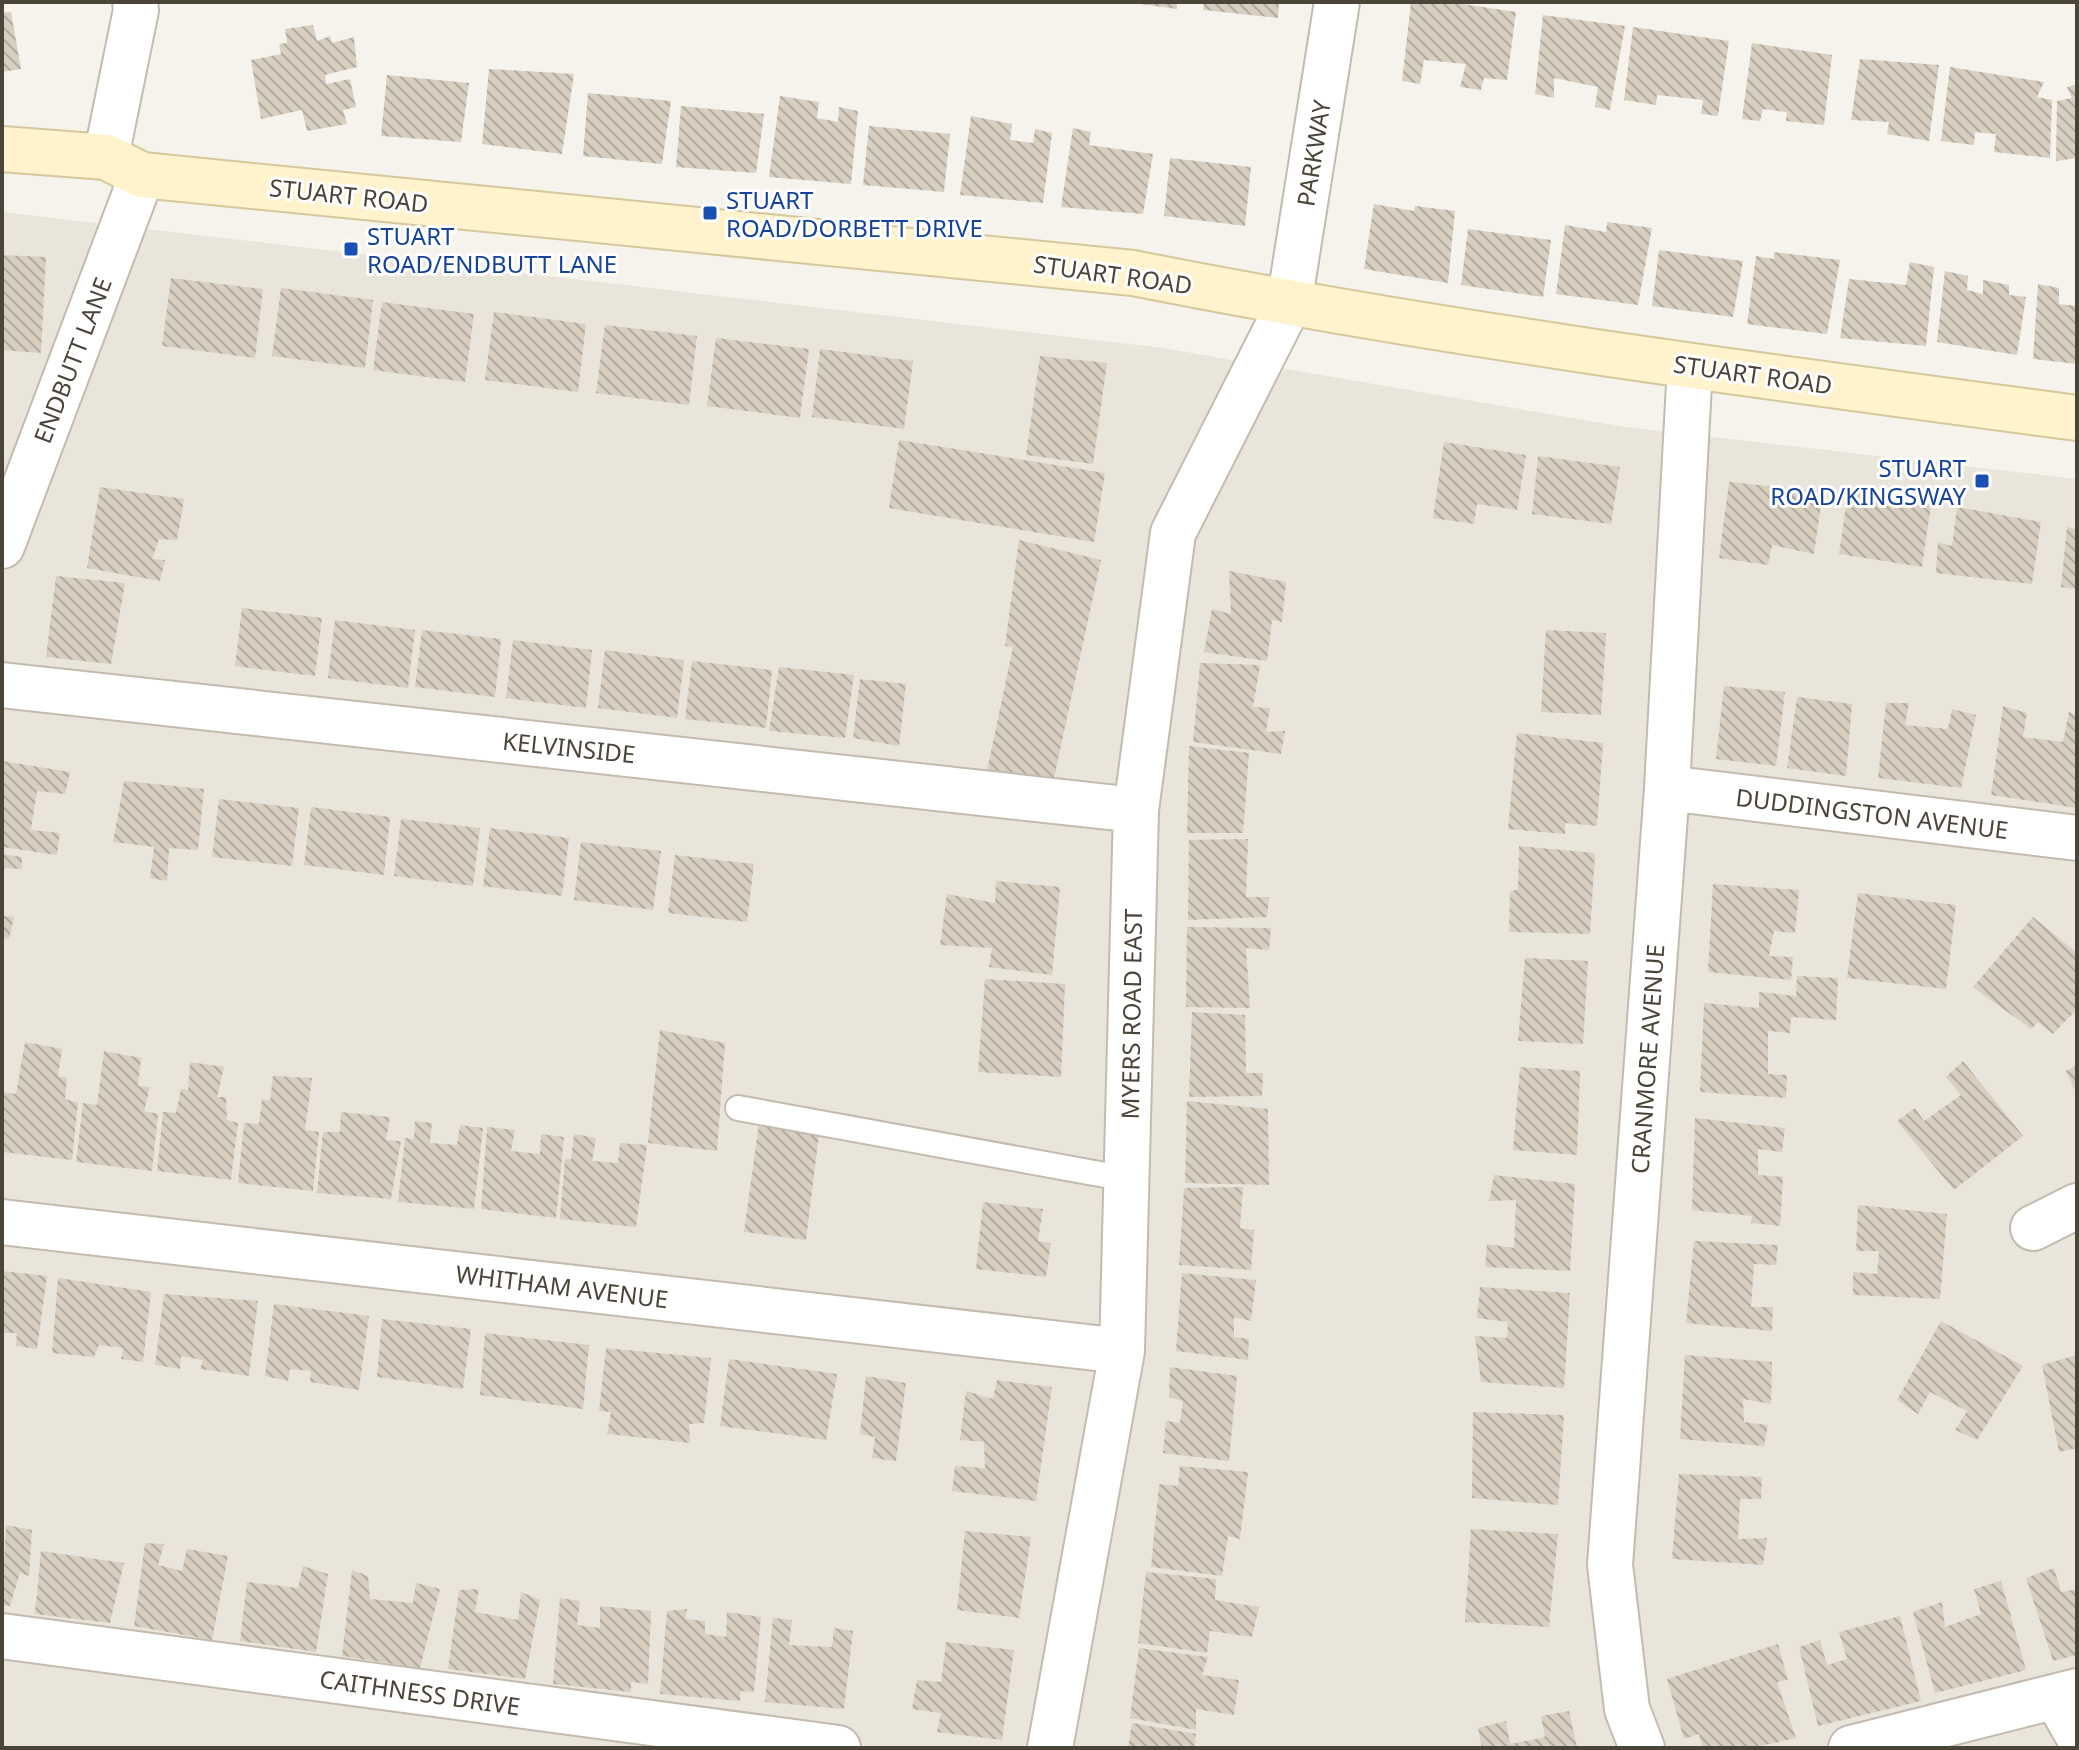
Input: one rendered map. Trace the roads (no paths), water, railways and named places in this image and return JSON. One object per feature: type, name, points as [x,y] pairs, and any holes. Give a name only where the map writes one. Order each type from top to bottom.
[{"type":"street","name":"PARKWAY","points":[[1289,304],[1337,2]]},
{"type":"street","name":"ENDBUTT LANE","points":[[2,546],[124,166],[140,5]]},
{"type":"street","name":"STUART ROAD","points":[[2,149],[124,166],[1133,273],[1289,304],[1690,366],[2077,418]]},
{"type":"street","name":"MYERS ROAD EAST","points":[[1050,1748],[1122,1351],[1136,810],[1173,533],[1289,304]]},
{"type":"street","name":"CRANMORE AVENUE","points":[[1642,1748],[1627,1709],[1610,1565],[1667,788],[1690,366]]},
{"type":"street","name":"KELVINSIDE","points":[[2,685],[1136,810]]},
{"type":"street","name":"DUDDINGSTON AVENUE","points":[[1667,788],[2077,838]]},
{"type":"street","points":[[2033,1228],[2077,1206]]},
{"type":"street","name":"WHITHAM AVENUE","points":[[2,1222],[1122,1351]]},
{"type":"street","name":"CAITHNESS DRIVE","points":[[2,1636],[838,1748]]},
{"type":"street","points":[[1851,1748],[2066,1694],[2077,1734]]},
{"type":"lane","points":[[738,1108],[1127,1179]]},
{"type":"place","name":"STUART ROAD/DORBETT DRIVE","points":[[710,213]]},
{"type":"place","name":"STUART ROAD/ENDBUTT LANE","points":[[351,249]]},
{"type":"place","name":"STUART ROAD/KINGSWAY","points":[[1982,481]]}]
